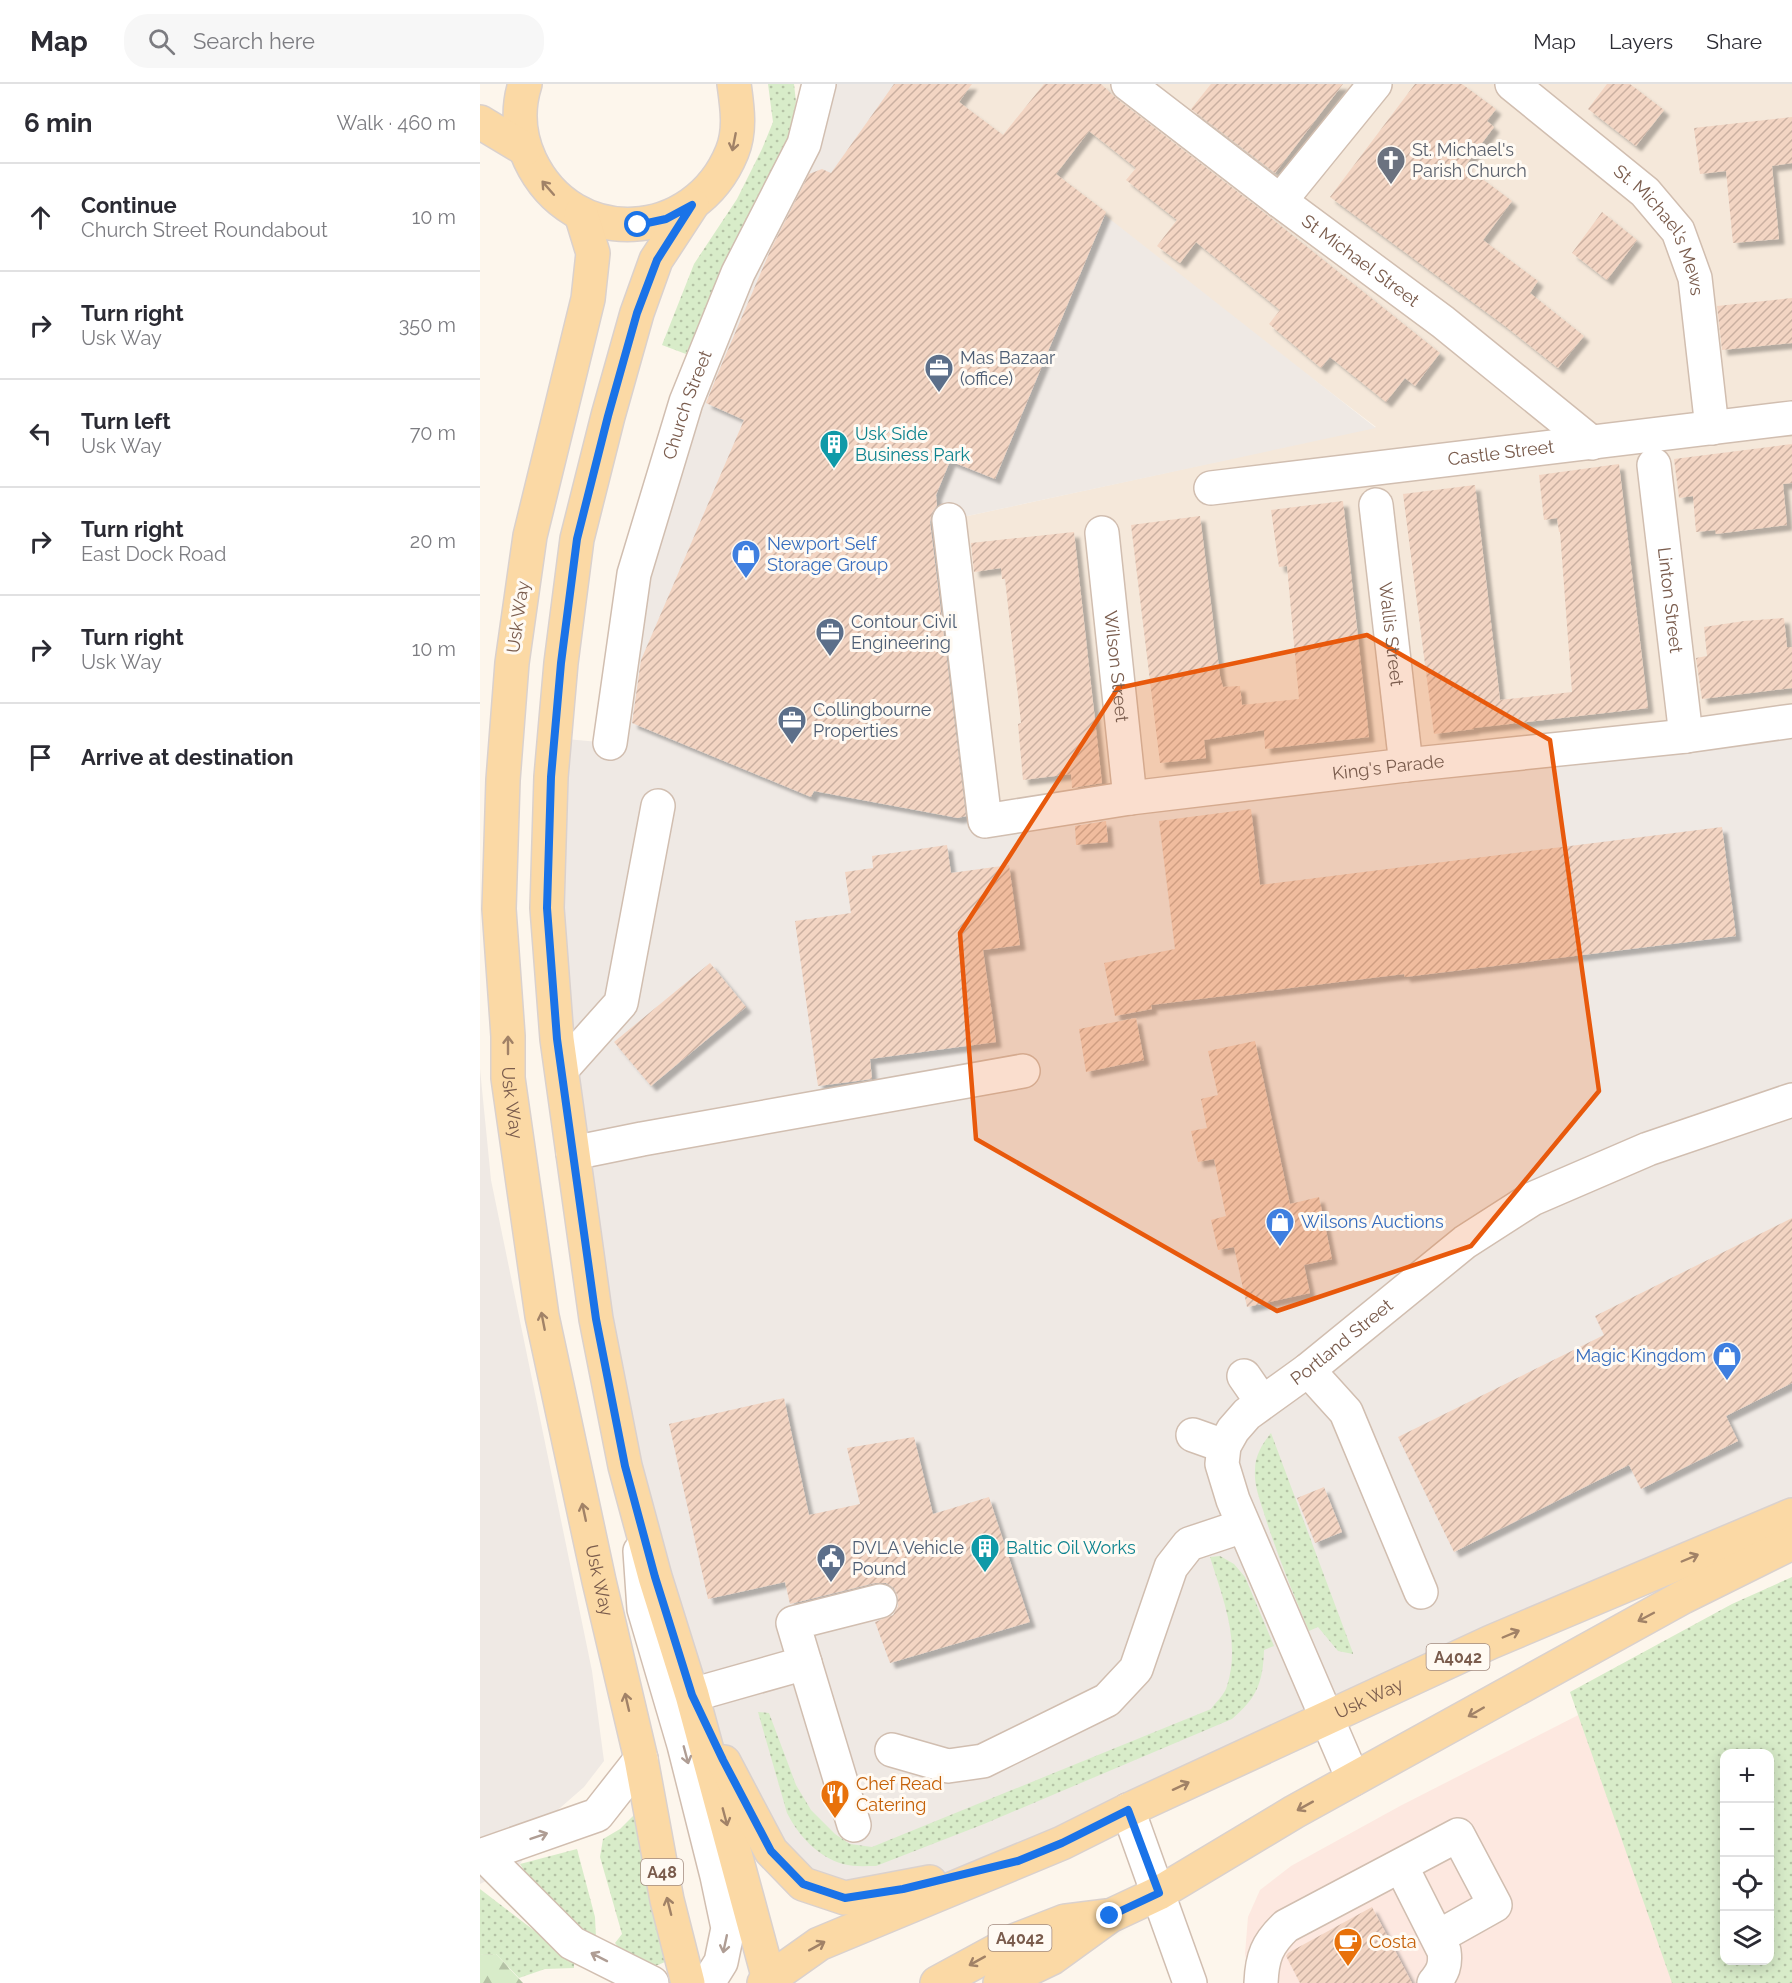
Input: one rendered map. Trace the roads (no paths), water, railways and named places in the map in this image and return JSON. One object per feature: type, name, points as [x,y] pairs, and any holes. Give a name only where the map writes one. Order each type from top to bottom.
[{"type":"main road","points":[[525,84],[521,95],[520,122],[525,149],[537,176],[557,198],[581,214],[608,223],[638,225],[666,219],[692,205],[717,181],[733,150],[739,115],[734,84]]},
{"type":"main road","points":[[480,122],[525,149]]},
{"type":"main road","name":"Usk Way","points":[[692,205],[657,260],[637,313],[577,539],[561,663],[551,777],[547,896],[557,1039],[596,1319],[625,1466],[655,1577],[692,1695],[767,1981],[819,1944],[1062,1843],[1128,1810],[1491,1642],[1792,1515]]},
{"type":"main road","name":"Usk Way","points":[[581,214],[593,254],[588,299],[530,536],[512,663],[490,908],[508,1036],[508,1078],[542,1316],[599,1581],[641,1759],[667,1900],[688,1983]]},
{"type":"main road","name":"A4042","points":[[1000,1983],[1052,1958],[1110,1916],[1159,1893],[1247,1839],[1353,1779],[1683,1597],[1792,1543]]},
{"type":"main road","name":"Usk Way","points":[[692,1695],[771,1851],[803,1884],[845,1898],[903,1889],[1018,1861]]},
{"type":"main road","name":"A4042","points":[[937,1983],[1016,1940],[1065,1922],[1110,1916]]},
{"type":"street","name":"Church Street","points":[[610,743],[634,574],[686,402],[738,273],[804,144],[819,84]]},
{"type":"street","name":"St Michael Street","points":[[1128,84],[1443,322],[1592,443]]},
{"type":"street","points":[[1280,201],[1375,84]]},
{"type":"street","name":"St. Michael's Mews","points":[[1512,84],[1645,192],[1677,231],[1695,278],[1712,428]]},
{"type":"street","name":"Castle Street","points":[[1211,488],[1792,418]]},
{"type":"street","name":"Linton Street","points":[[1654,465],[1686,736]]},
{"type":"street","name":"Wallis Street","points":[[1376,505],[1406,765]]},
{"type":"street","name":"King's Parade","points":[[949,520],[985,821],[1130,798],[1406,765],[1686,736],[1792,721]]},
{"type":"street","name":"Wilson Street","points":[[1102,532],[1130,798]]},
{"type":"street","points":[[562,1069],[621,1003],[658,806]]},
{"type":"street","points":[[573,1153],[1023,1071]]},
{"type":"street","name":"Portland Street","points":[[1224,1446],[1246,1414],[1253,1389],[1308,1370],[1465,1242],[1532,1199],[1648,1149],[1792,1100]]},
{"type":"street","points":[[1308,1370],[1346,1412],[1421,1592]]},
{"type":"street","points":[[1193,1435],[1224,1446],[1222,1464],[1243,1526],[1353,1779]]},
{"type":"street","points":[[638,1514],[644,1609],[684,1745],[728,1928],[722,1962],[708,1983]]},
{"type":"street","points":[[892,1750],[948,1766],[983,1761],[1107,1700],[1136,1669],[1171,1567],[1189,1544],[1243,1526]]},
{"type":"street","points":[[854,1825],[793,1623],[880,1601]]},
{"type":"street","points":[[692,1695],[805,1663]]},
{"type":"street","points":[[641,1759],[597,1815],[482,1856],[572,1943],[652,1983]]},
{"type":"street","points":[[1128,1810],[1190,1983]]},
{"type":"street","points":[[1261,1983],[1261,1968],[1266,1952],[1273,1938],[1286,1926],[1458,1835],[1495,1905],[1438,1937]]},
{"type":"street","points":[[1401,1866],[1444,1951],[1446,1963],[1434,1983]]},
{"type":"place","name":"St. Michael's Parish Church","points":[[1391,186]]},
{"type":"place","name":"Mas Bazaar (office)","points":[[939,394]]},
{"type":"place","name":"Usk Side Business Park","points":[[834,470]]},
{"type":"place","name":"Newport Self Storage Group","points":[[746,580]]},
{"type":"place","name":"Contour Civil Engineering","points":[[830,658]]},
{"type":"place","name":"Collingbourne Properties","points":[[792,746]]},
{"type":"place","name":"Wilsons Auctions","points":[[1280,1248]]},
{"type":"place","name":"Magic Kingdom","points":[[1727,1382]]},
{"type":"place","name":"Baltic Oil Works","points":[[985,1574]]},
{"type":"place","name":"DVLA Vehicle Pound","points":[[831,1584]]},
{"type":"place","name":"Chef Read Catering","points":[[835,1820]]},
{"type":"place","name":"Costa","points":[[1348,1968]]}]
